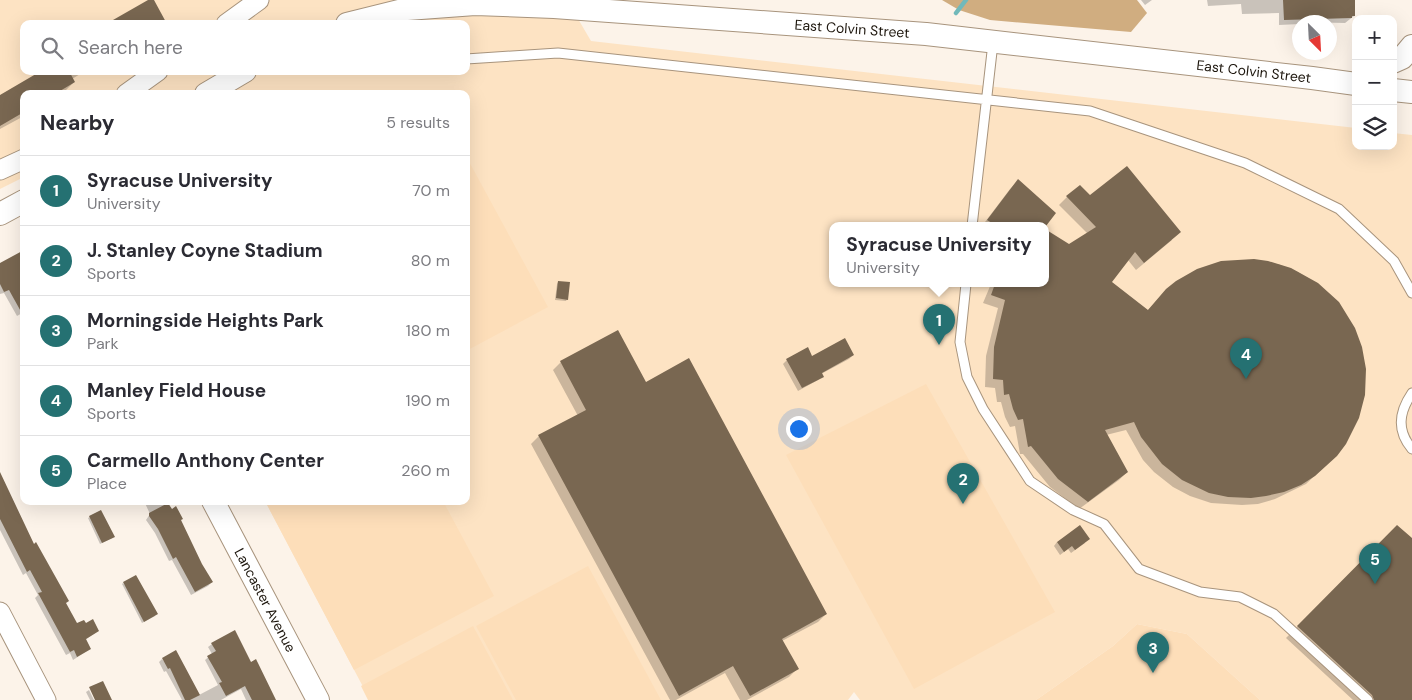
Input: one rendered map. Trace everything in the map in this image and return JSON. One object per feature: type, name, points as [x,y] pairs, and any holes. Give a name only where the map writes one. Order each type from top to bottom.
[{"type":"street","points":[[232,20],[259,0]]},
{"type":"street","name":"East Colvin Street","points":[[361,20],[396,10],[475,4],[545,4],[926,34],[1352,83]]},
{"type":"street","points":[[1397,60],[1402,58],[1412,46]]},
{"type":"street","points":[[1312,78],[1352,73]]},
{"type":"street","points":[[132,90],[152,75]]},
{"type":"street","points":[[213,90],[238,75]]},
{"type":"street","points":[[1397,90],[1412,92]]},
{"type":"street","points":[[0,170],[20,161]]},
{"type":"street","points":[[0,214],[20,203]]},
{"type":"street","name":"Lancaster Avenue","points":[[216,505],[318,700]]},
{"type":"street","points":[[0,612],[46,700]]},
{"type":"lane","points":[[973,222],[993,42]]},
{"type":"lane","points":[[470,59],[558,53],[1090,111],[1244,163],[1339,209],[1394,261],[1412,293]]},
{"type":"lane","points":[[966,287],[960,342],[966,377],[983,409],[1030,481],[1074,510],[1104,524],[1139,569],[1200,592],[1240,597],[1274,614],[1368,700]]},
{"type":"lane","points":[[1412,393],[1404,406],[1401,416],[1402,430],[1412,449]]},
{"type":"shaded area","points":[[0,0],[567,0],[591,41],[1352,128],[1352,150],[1397,150],[1397,133],[1412,135],[1412,700],[1260,700],[1187,634],[1137,624],[1113,646],[1036,700],[860,700],[854,692],[848,700],[370,700],[267,505],[470,505],[470,90],[20,90],[20,179],[0,189]]},
{"type":"shaded area","points":[[942,0],[1137,0],[1147,13],[1131,32],[990,20],[959,10]]},
{"type":"shaded area","points":[[470,163],[548,307],[470,349]]},
{"type":"shaded area","points":[[926,384],[1055,612],[914,689],[786,455]]},
{"type":"shaded area","points":[[267,505],[445,505],[494,596],[354,670]]},
{"type":"shaded area","points":[[588,566],[661,700],[516,700],[476,626]]},
{"type":"shaded area","points":[[1137,624],[1187,634],[1260,700],[1036,700],[1113,646]]},
{"type":"shaded area","points":[[473,626],[513,700],[368,700],[361,686]]},
{"type":"building","points":[[148,0],[154,0],[165,20],[113,20]]},
{"type":"building","points":[[1283,0],[1355,0],[1355,15],[1352,15],[1352,18],[1337,18],[1337,15],[1292,15],[1292,20],[1284,20]]},
{"type":"building","points":[[34,75],[71,75],[75,82],[62,90],[20,90],[20,114],[0,126],[0,95]]},
{"type":"building","points":[[1127,166],[1181,232],[1144,263],[1135,252],[1112,282],[1148,310],[1166,289],[1197,269],[1221,261],[1254,259],[1291,268],[1318,283],[1339,302],[1355,328],[1362,347],[1366,369],[1365,395],[1359,418],[1346,444],[1337,456],[1315,476],[1301,485],[1284,492],[1266,496],[1251,498],[1228,497],[1209,493],[1182,480],[1162,464],[1141,437],[1134,422],[1105,430],[1128,472],[1088,502],[1058,479],[1031,446],[1028,447],[1023,419],[1018,420],[1009,394],[1004,395],[1003,380],[993,379],[994,347],[1005,300],[991,295],[994,287],[1049,287],[1049,232],[1069,244],[1096,227],[1066,196],[1080,185],[1090,195]]},
{"type":"building","points":[[1018,179],[1056,213],[1049,222],[990,222],[987,220]]},
{"type":"building","points":[[20,252],[20,310],[9,290],[4,292],[0,284],[0,263]]},
{"type":"building","points":[[558,281],[570,282],[568,300],[556,298]]},
{"type":"building","points":[[618,330],[646,382],[689,358],[827,614],[782,639],[799,669],[750,696],[733,666],[679,696],[538,435],[586,410],[560,361]]},
{"type":"building","points":[[845,338],[854,355],[822,373],[824,377],[802,388],[786,359],[808,347],[812,356]]},
{"type":"building","points":[[0,472],[34,544],[36,542],[69,601],[66,603],[77,623],[84,620],[86,623],[93,619],[99,631],[86,639],[91,649],[77,657],[74,650],[70,652],[38,593],[42,592],[30,570],[27,572],[0,519]]},
{"type":"building","points":[[164,505],[169,505],[172,509],[176,506],[202,564],[213,582],[195,592],[176,557],[173,559],[149,513]]},
{"type":"building","points":[[101,510],[115,537],[102,543],[89,516]]},
{"type":"building","points":[[1080,525],[1090,539],[1075,550],[1072,546],[1064,552],[1057,542]]},
{"type":"building","points":[[1397,525],[1412,538],[1412,700],[1374,700],[1372,695],[1297,626]]},
{"type":"building","points":[[136,575],[158,614],[144,622],[123,582]]},
{"type":"building","points":[[235,630],[251,662],[256,659],[276,700],[252,700],[245,686],[226,696],[219,683],[222,682],[207,656],[216,651],[211,643]]},
{"type":"building","points":[[176,650],[200,695],[190,700],[185,700],[170,668],[168,669],[162,658]]},
{"type":"building","points":[[103,681],[112,700],[95,700],[89,687]]},
{"type":"waterway","points":[[956,13],[966,0]]},
{"type":"place","name":"Syracuse University","points":[[939,345]]},
{"type":"place","name":"Manley Field House","points":[[1246,379]]},
{"type":"place","name":"J. Stanley Coyne Stadium","points":[[963,504]]},
{"type":"place","name":"Carmello Anthony Center","points":[[1375,584]]},
{"type":"place","name":"Morningside Heights Park","points":[[1153,673]]}]
